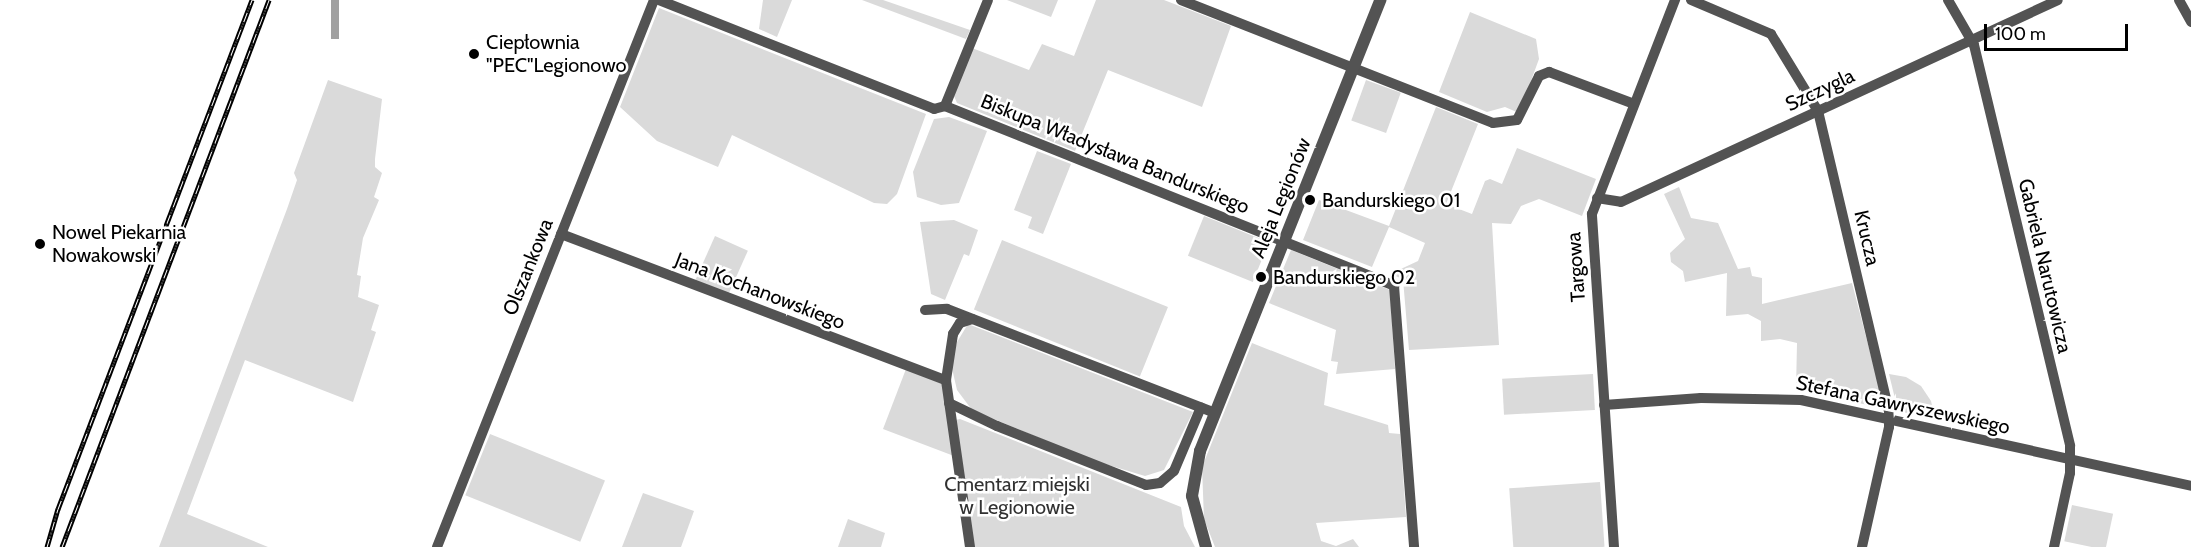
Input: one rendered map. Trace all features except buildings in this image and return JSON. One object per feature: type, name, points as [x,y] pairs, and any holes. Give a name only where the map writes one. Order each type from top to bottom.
[{"type":"street","name":"Olszankowa","points":[[437,547],[654,0]]},
{"type":"street","name":"Biskupa Władysława Bandurskiego","points":[[659,0],[934,109],[945,106],[1387,282],[1396,290],[1414,547]]},
{"type":"street","points":[[945,106],[988,0]]},
{"type":"street","points":[[1181,0],[1500,124],[1516,120],[1539,76],[1549,72],[1634,104]]},
{"type":"street","name":"Aleja Legionów","points":[[1206,547],[1195,518],[1192,482],[1215,413],[1380,0]]},
{"type":"street","name":"Targowa","points":[[1614,547],[1591,222],[1597,198],[1675,0]]},
{"type":"street","name":"Krucza","points":[[1691,0],[1771,34],[1818,111],[1890,419],[1862,547]]},
{"type":"street","name":"Gabriela Narutowicza","points":[[1948,0],[1972,40],[2071,459],[2054,547]]},
{"type":"street","name":"Szczygla","points":[[1597,198],[1621,202],[2058,0]]},
{"type":"street","points":[[2179,0],[2191,22]]},
{"type":"street","name":"Jana Kochanowskiego","points":[[561,234],[946,380]]},
{"type":"street","points":[[925,310],[947,309],[1215,413]]},
{"type":"street","points":[[970,547],[946,380],[953,334],[963,321],[972,319]]},
{"type":"street","name":"Stefana Gawryszewskiego","points":[[1604,405],[1701,398],[1794,399],[2191,486]]},
{"type":"street","points":[[949,403],[997,426],[1146,484],[1160,483],[1174,471],[1201,407]]},
{"type":"green space","points":[[763,0],[792,0],[777,37],[759,29]]},
{"type":"green space","points":[[862,0],[883,0],[970,30],[966,39]]},
{"type":"green space","points":[[1007,0],[1058,0],[1051,17]]},
{"type":"green space","points":[[1096,0],[1164,0],[1231,26],[1202,107],[1108,70],[1075,151],[957,103],[954,96],[972,48],[1029,70],[1042,44],[1074,56]]},
{"type":"green space","points":[[659,8],[926,114],[897,194],[887,204],[874,203],[732,135],[718,167],[657,141],[620,107]]},
{"type":"green space","points":[[1470,12],[1536,39],[1539,59],[1519,113],[1505,107],[1487,112],[1439,92]]},
{"type":"green space","points":[[328,80],[382,99],[375,159],[375,167],[382,173],[374,197],[379,200],[363,238],[357,275],[361,276],[358,297],[379,305],[371,330],[376,332],[353,402],[245,360],[187,514],[268,547],[159,547],[287,209],[297,180],[294,173]]},
{"type":"green space","points":[[1366,80],[1401,93],[1386,133],[1351,120]]},
{"type":"green space","points":[[1436,107],[1478,124],[1446,204],[1472,214],[1485,181],[1490,179],[1502,184],[1517,148],[1596,179],[1582,216],[1539,199],[1521,206],[1511,224],[1492,223],[1499,345],[1409,350],[1403,279],[1390,274],[1418,261],[1425,243],[1389,227],[1372,267],[1303,240],[1319,200],[1389,226]]},
{"type":"green space","points":[[949,117],[987,131],[959,203],[941,205],[917,197],[913,172],[934,119]]},
{"type":"green space","points":[[1037,151],[1071,164],[1043,234],[1028,228],[1032,217],[1014,210]]},
{"type":"green space","points":[[1679,187],[1691,218],[1718,223],[1738,269],[1750,267],[1752,276],[1762,278],[1762,304],[1852,283],[1882,398],[1881,408],[1796,389],[1797,343],[1780,339],[1761,341],[1761,321],[1748,314],[1726,316],[1727,273],[1685,282],[1683,271],[1671,262],[1670,253],[1685,239],[1664,194]]},
{"type":"green space","points":[[1204,216],[1269,242],[1253,282],[1188,256]]},
{"type":"green space","points":[[954,220],[978,230],[969,256],[964,254],[945,300],[931,294],[920,222]]},
{"type":"green space","points":[[715,236],[748,251],[728,296],[695,282]]},
{"type":"green space","points":[[1002,240],[1168,307],[1140,377],[974,310]]},
{"type":"green space","points":[[1291,250],[1390,290],[1395,369],[1336,374],[1338,362],[1331,361],[1336,330],[1269,303]]},
{"type":"green space","points":[[968,324],[1193,412],[1164,470],[1145,476],[1095,461],[972,410],[957,390],[951,364],[957,342]]},
{"type":"green space","points":[[1252,343],[1328,373],[1324,405],[1388,425],[1389,433],[1400,434],[1406,517],[1316,523],[1321,541],[1336,546],[1353,539],[1359,547],[1215,547],[1204,519],[1202,467]]},
{"type":"green space","points":[[906,369],[943,383],[954,456],[883,429]]},
{"type":"green space","points":[[1593,374],[1595,410],[1504,415],[1502,379]]},
{"type":"green space","points":[[1889,374],[1906,377],[1921,386],[1931,401],[1935,419],[1898,411]]},
{"type":"green space","name":"Cmentarz miejski w Legionowie","points":[[960,419],[1181,507],[1184,526],[1195,547],[974,547],[955,420]]},
{"type":"green space","points":[[490,434],[605,480],[580,542],[465,495]]},
{"type":"green space","points":[[1600,482],[1605,547],[1513,547],[1509,488]]},
{"type":"green space","points":[[643,493],[694,511],[681,547],[622,547]]},
{"type":"green space","points":[[2072,505],[2113,514],[2106,547],[2092,547],[2064,541]]},
{"type":"green space","points":[[848,519],[885,533],[881,547],[838,547]]},
{"type":"shaded area","points":[[331,0],[339,0],[339,39],[331,39]]},
{"type":"railway","points":[[47,547],[58,509],[252,0]]},
{"type":"railway","points":[[62,547],[269,0]]},
{"type":"place","name":"Ciepłownia \"PEC\"Legionowo","points":[[474,54]]},
{"type":"place","name":"Bandurskiego 01","points":[[1310,200]]},
{"type":"place","name":"Nowel Piekarnia Nowakowski","points":[[40,244]]},
{"type":"place","name":"Bandurskiego 02","points":[[1261,277]]}]
